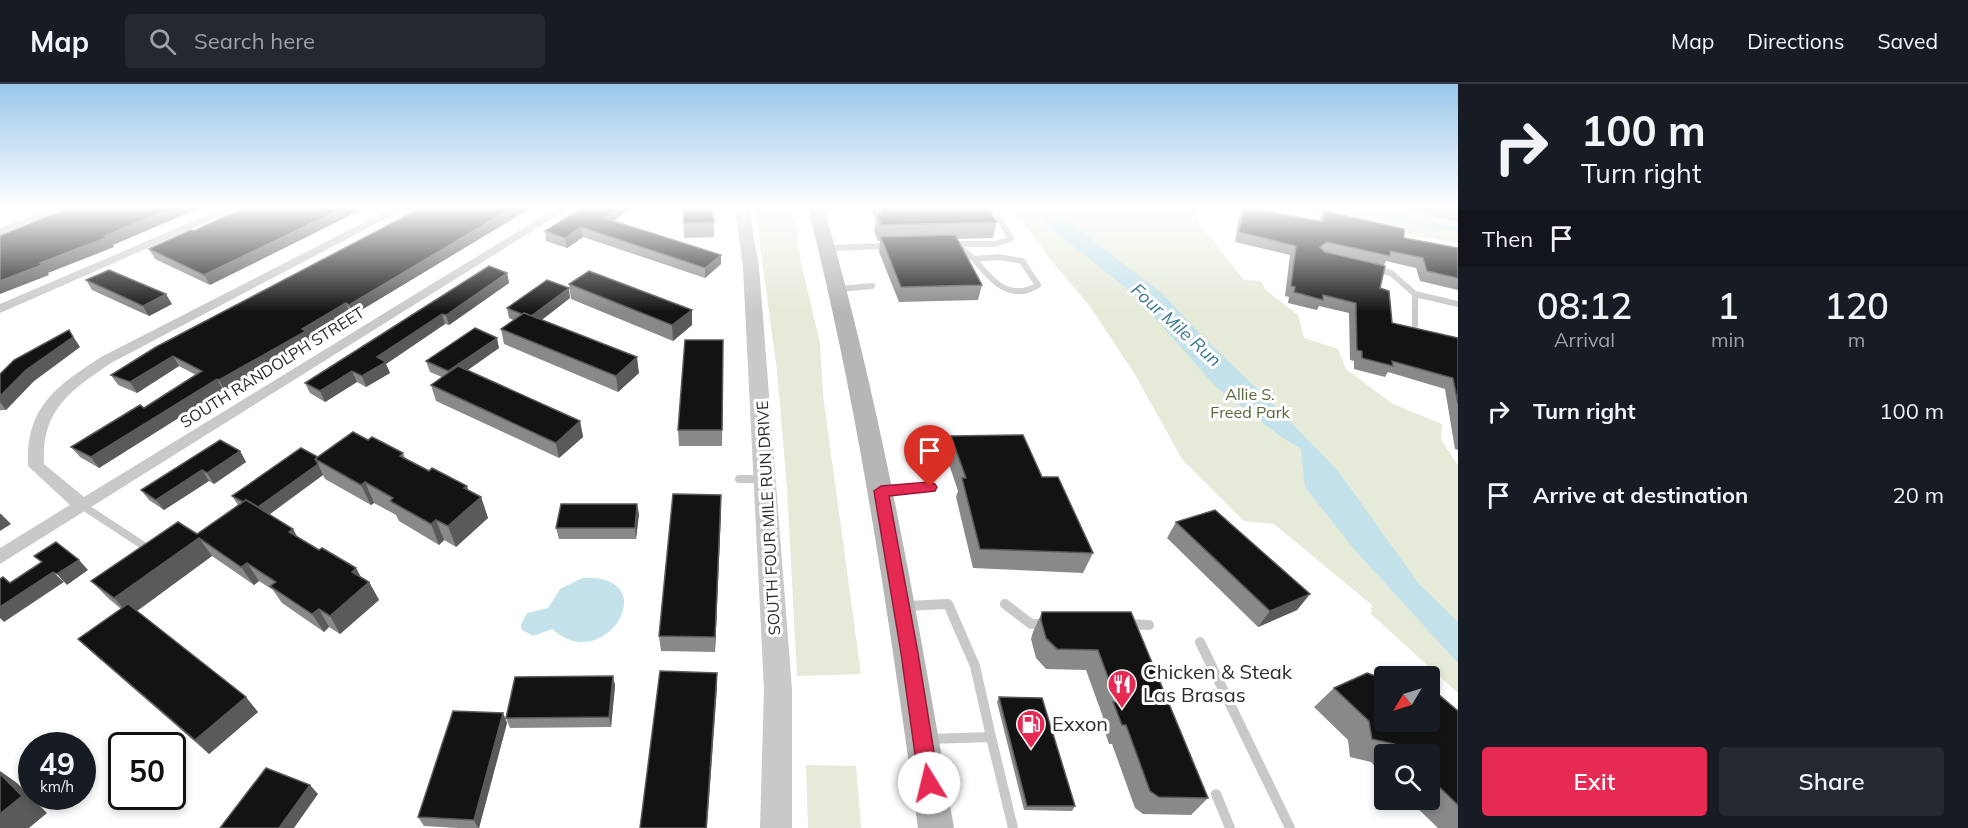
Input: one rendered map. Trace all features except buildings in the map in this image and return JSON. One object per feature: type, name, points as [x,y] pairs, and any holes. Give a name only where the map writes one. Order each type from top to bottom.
[{"type":"main road","points":[[826,243],[853,343],[881,491],[936,828]]},
{"type":"street","points":[[0,309],[154,243]]},
{"type":"street","points":[[83,506],[36,466],[34,449],[36,432],[43,413],[58,396],[106,360],[334,243]]},
{"type":"street","name":"SOUTH RANDOLPH STREET","points":[[0,557],[508,243]]},
{"type":"street","name":"SOUTH FOUR MILE RUN DRIVE","points":[[748,243],[752,267],[778,689],[776,828]]},
{"type":"lane","points":[[942,244],[999,243]]},
{"type":"lane","points":[[954,244],[968,250],[974,259],[991,283],[1003,289],[1019,291],[1033,289],[1038,285],[1022,261],[999,257],[974,259]]},
{"type":"lane","points":[[828,248],[895,246]]},
{"type":"lane","points":[[1370,268],[1391,273],[1415,294],[1458,304]]},
{"type":"lane","points":[[839,290],[872,286]]},
{"type":"lane","points":[[1415,294],[1415,325]]},
{"type":"lane","points":[[739,479],[766,479]]},
{"type":"lane","points":[[881,491],[930,487]]},
{"type":"lane","points":[[83,506],[150,550]]},
{"type":"lane","points":[[901,606],[948,604],[975,666],[1013,828]]},
{"type":"lane","points":[[1005,604],[1031,624],[1055,624]]},
{"type":"lane","points":[[1114,624],[1149,625]]},
{"type":"lane","points":[[1200,642],[1290,828]]},
{"type":"lane","points":[[922,739],[991,737]]},
{"type":"lane","points":[[1216,794],[1230,828]]},
{"type":"green space","points":[[760,243],[797,243],[820,343],[823,395],[861,674],[797,676],[787,488],[777,371]]},
{"type":"green space","name":"Allie S. Freed Park","points":[[1038,243],[1214,243],[1244,280],[1261,281],[1266,290],[1298,315],[1304,338],[1338,349],[1346,369],[1393,404],[1442,424],[1441,440],[1458,465],[1458,693],[1440,677],[1440,666],[1428,666],[1371,614],[1372,605],[1274,524],[1244,521],[1182,459],[1134,373],[1089,305]]},
{"type":"green space","points":[[806,765],[856,766],[861,828],[808,828]]},
{"type":"water","name":"Four Mile Run","points":[[1069,243],[1096,243],[1162,293],[1198,332],[1338,471],[1419,584],[1458,622],[1458,663],[1353,548],[1305,487],[1301,449],[1280,436],[1216,387],[1136,296]]},
{"type":"water","points":[[582,578],[607,581],[621,591],[624,605],[619,620],[608,633],[591,641],[572,641],[552,629],[533,636],[522,630],[521,625],[527,613],[548,608],[560,589]]},
{"type":"place","name":"Chicken & Steak Las Brasas","points":[[1122,710]]},
{"type":"place","name":"Exxon","points":[[1031,750]]},
{"type":"route","points":[[929,783],[881,491],[930,487]]}]
